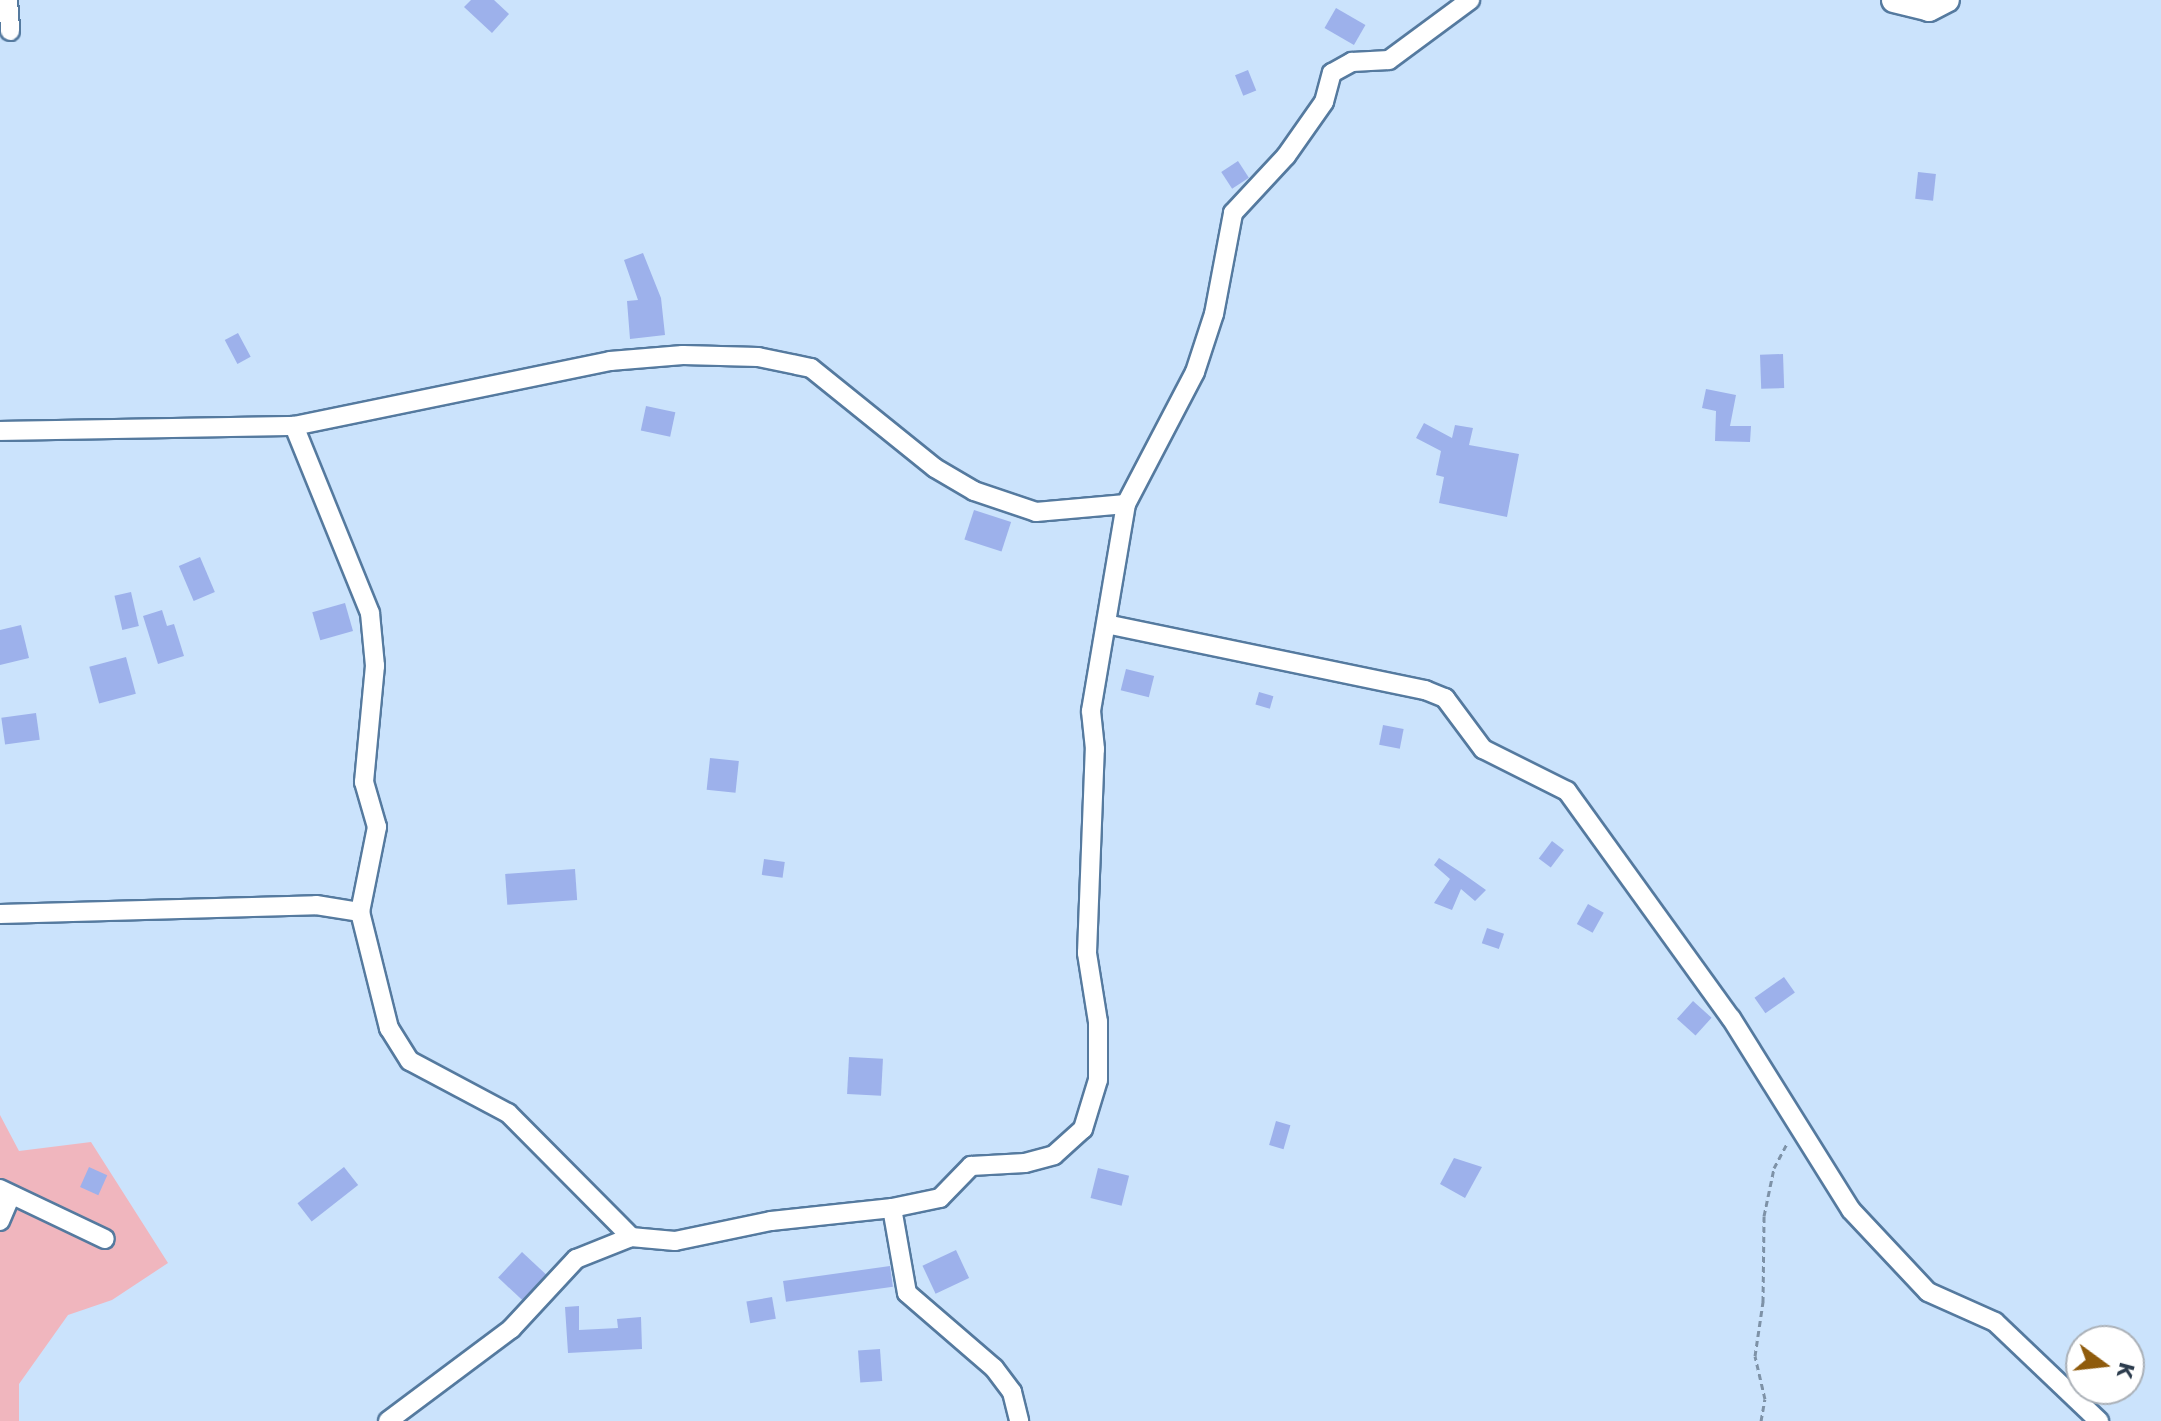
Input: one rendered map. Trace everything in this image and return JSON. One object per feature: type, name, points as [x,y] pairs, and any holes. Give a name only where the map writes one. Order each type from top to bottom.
[{"type":"street","points":[[8,0],[10,31]]},
{"type":"street","points":[[388,1421],[511,1329],[576,1259],[631,1237],[675,1241],[771,1221],[892,1208],[940,1198],[971,1166],[1025,1163],[1054,1155],[1083,1129],[1098,1080],[1098,1022],[1087,953],[1095,763],[1091,711],[1126,504],[1195,372],[1214,314],[1233,213],[1286,156],[1324,102],[1332,73],[1352,62],[1389,60],[1470,0]]},
{"type":"street","points":[[1894,0],[1929,9],[1947,0]]},
{"type":"street","points":[[0,431],[294,426],[610,361],[683,355],[758,357],[811,368],[935,468],[974,491],[1036,512],[1126,504]]},
{"type":"street","points":[[294,426],[370,613],[375,666],[364,782],[377,827],[360,912],[389,1028],[410,1061],[508,1113],[631,1237]]},
{"type":"street","points":[[1106,624],[1445,698],[1483,749],[1567,791],[1731,1018],[1851,1210],[1928,1292],[1995,1322],[2099,1421]]},
{"type":"street","points":[[0,914],[316,905],[360,912]]},
{"type":"street","points":[[0,1221],[6,1192],[105,1239]]},
{"type":"street","points":[[892,1208],[907,1293],[994,1368],[1012,1392],[1019,1421]]},
{"type":"path","points":[[1761,1421],[1765,1399],[1755,1356],[1763,1302],[1764,1216],[1774,1168],[1784,1147],[1802,1131]]},
{"type":"shaded area","points":[[0,1115],[19,1151],[91,1142],[168,1263],[112,1300],[68,1315],[19,1384],[19,1421],[0,1421]]},
{"type":"building","points":[[471,0],[494,0],[509,14],[492,33],[464,7]]},
{"type":"building","points":[[1336,8],[1365,25],[1354,45],[1324,28]]},
{"type":"building","points":[[1248,70],[1256,90],[1243,96],[1235,75]]},
{"type":"building","points":[[1238,161],[1249,178],[1232,189],[1221,172]]},
{"type":"building","points":[[1918,172],[1936,174],[1933,201],[1915,199]]},
{"type":"building","points":[[643,253],[661,298],[665,335],[630,339],[627,301],[638,300],[624,260]]},
{"type":"building","points":[[238,333],[251,357],[237,364],[225,340]]},
{"type":"building","points":[[1783,354],[1784,388],[1761,389],[1760,355]]},
{"type":"building","points":[[1706,389],[1736,395],[1730,426],[1751,426],[1750,442],[1715,441],[1716,411],[1702,408]]},
{"type":"building","points":[[646,406],[675,412],[670,437],[641,430]]},
{"type":"building","points":[[1424,423],[1452,438],[1455,425],[1473,428],[1469,445],[1519,454],[1507,517],[1439,503],[1444,477],[1436,475],[1441,451],[1416,438]]},
{"type":"building","points":[[974,510],[1011,522],[1002,552],[964,539]]},
{"type":"building","points":[[200,557],[215,592],[194,601],[179,566]]},
{"type":"building","points":[[131,592],[139,626],[122,630],[114,596]]},
{"type":"building","points":[[345,603],[353,631],[320,640],[312,612]]},
{"type":"building","points":[[162,610],[167,626],[174,624],[184,656],[158,664],[143,616]]},
{"type":"building","points":[[21,625],[29,658],[0,665],[0,630]]},
{"type":"building","points":[[126,657],[136,694],[99,704],[89,667]]},
{"type":"building","points":[[1126,669],[1154,676],[1149,697],[1121,690]]},
{"type":"building","points":[[1259,692],[1273,696],[1270,709],[1255,704]]},
{"type":"building","points":[[36,713],[40,740],[5,745],[1,718]]},
{"type":"building","points":[[1383,725],[1404,729],[1400,749],[1379,745]]},
{"type":"building","points":[[710,758],[739,761],[735,793],[707,790]]},
{"type":"building","points":[[1552,841],[1564,850],[1551,868],[1539,859]]},
{"type":"building","points":[[1439,858],[1486,890],[1475,901],[1461,889],[1452,910],[1434,903],[1450,879],[1434,865]]},
{"type":"building","points":[[764,859],[785,862],[783,878],[762,875]]},
{"type":"building","points":[[575,869],[577,900],[507,905],[505,874]]},
{"type":"building","points":[[1588,904],[1604,913],[1593,933],[1577,924]]},
{"type":"building","points":[[1487,928],[1504,934],[1499,949],[1482,943]]},
{"type":"building","points":[[1784,977],[1795,993],[1765,1013],[1755,998]]},
{"type":"building","points":[[1693,1001],[1712,1018],[1696,1036],[1677,1019]]},
{"type":"building","points":[[849,1057],[883,1059],[881,1096],[847,1094]]},
{"type":"building","points":[[1276,1121],[1290,1125],[1284,1149],[1269,1145]]},
{"type":"building","points":[[1454,1158],[1482,1167],[1465,1198],[1440,1184]]},
{"type":"building","points":[[89,1167],[107,1175],[98,1195],[80,1187]]},
{"type":"building","points":[[344,1167],[358,1185],[312,1221],[298,1203]]},
{"type":"building","points":[[1098,1168],[1129,1176],[1122,1206],[1091,1198]]},
{"type":"building","points":[[956,1250],[969,1278],[936,1294],[922,1266]]},
{"type":"building","points":[[522,1252],[546,1275],[522,1300],[498,1278]]},
{"type":"building","points":[[890,1266],[893,1287],[786,1302],[783,1281]]},
{"type":"building","points":[[772,1297],[776,1319],[750,1323],[746,1302]]},
{"type":"building","points":[[579,1306],[579,1330],[618,1328],[617,1319],[641,1317],[642,1349],[568,1353],[565,1307]]},
{"type":"building","points":[[880,1349],[882,1381],[860,1382],[858,1351]]}]
